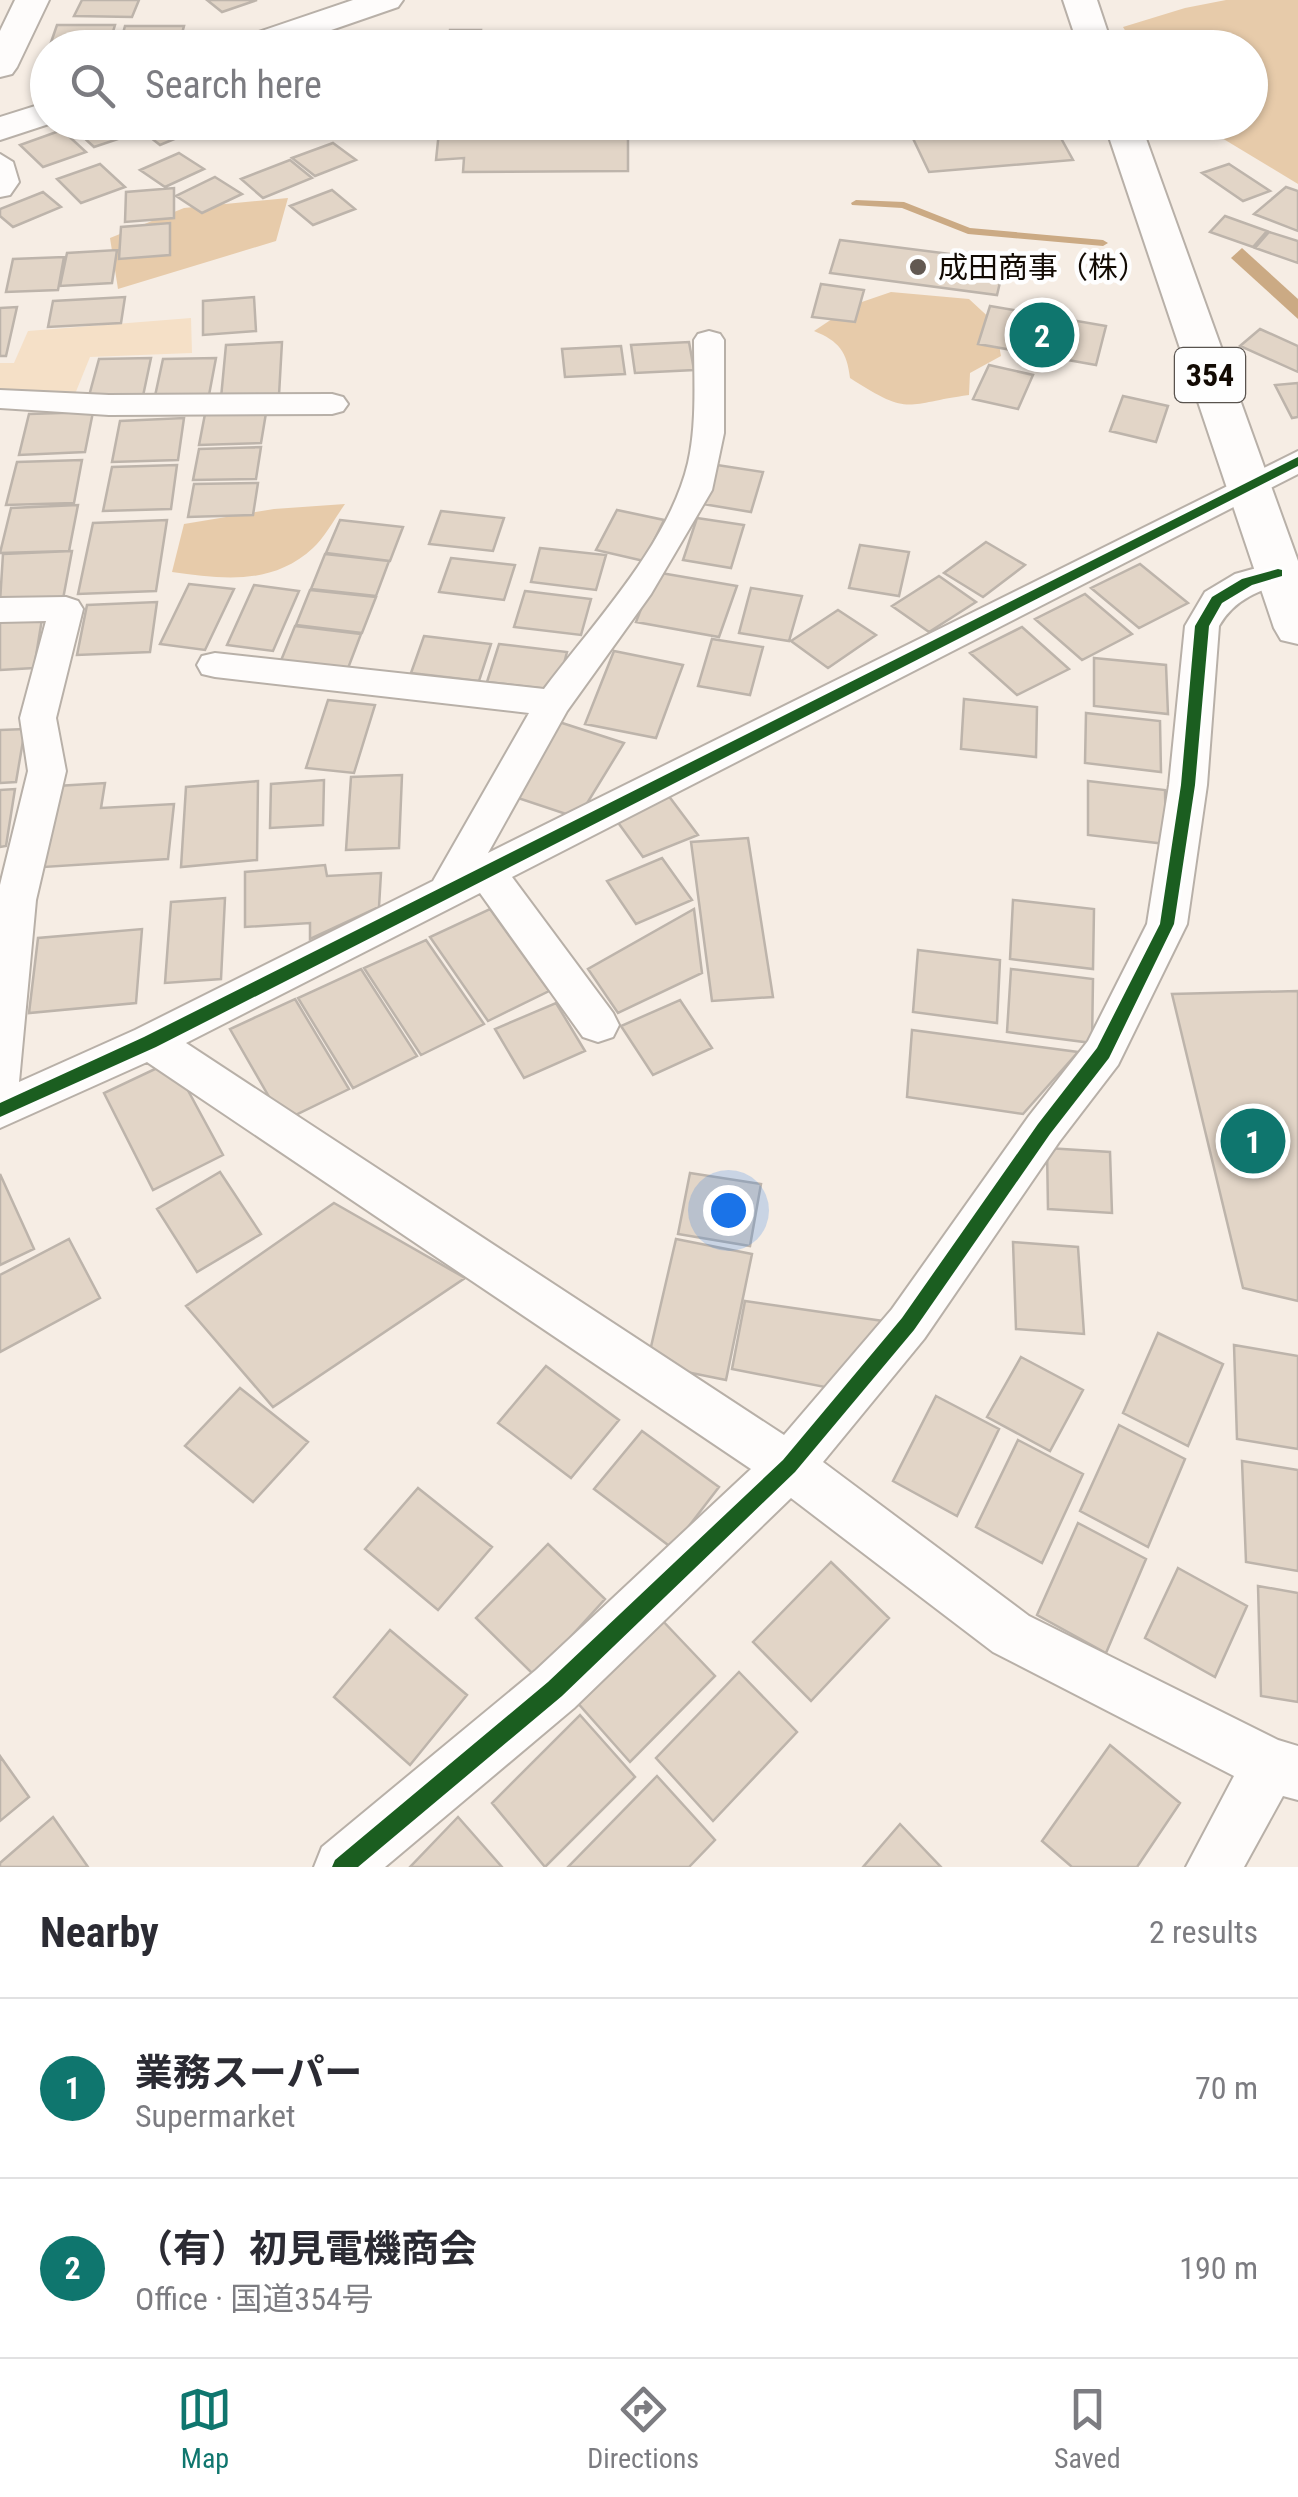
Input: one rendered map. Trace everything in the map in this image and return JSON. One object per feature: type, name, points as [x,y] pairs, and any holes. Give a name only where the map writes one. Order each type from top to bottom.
[{"type":"main road","points":[[0,67],[32,0]]},
{"type":"main road","points":[[297,30],[386,0]]},
{"type":"main road","points":[[1080,0],[1090,30]]},
{"type":"main road","points":[[0,129],[30,119]]},
{"type":"main road","name":"354","points":[[1128,140],[1298,628]]},
{"type":"street","points":[[0,162],[5,182],[0,189]]},
{"type":"street","points":[[449,888],[553,704],[656,558],[695,494],[704,462],[709,340]]},
{"type":"street","points":[[0,399],[110,405],[332,404]]},
{"type":"street","points":[[0,1110],[150,1042],[449,888],[1210,509],[1298,461]]},
{"type":"street","points":[[342,1867],[555,1689],[789,1466],[908,1324],[1044,1129],[1103,1054],[1167,924],[1188,785],[1202,626],[1217,600],[1247,582],[1278,573]]},
{"type":"street","points":[[0,610],[66,609],[38,718],[47,772],[16,900],[0,1076]]},
{"type":"street","points":[[215,665],[553,704]]},
{"type":"street","points":[[486,870],[598,1025]]},
{"type":"street","points":[[150,1042],[362,1178],[789,1466],[1012,1634],[1284,1769],[1214,1867]]},
{"type":"shaded area","points":[[1226,0],[1298,0],[1298,184],[1225,140],[1268,140],[1268,30],[1123,27]]},
{"type":"shaded area","points":[[288,198],[276,241],[118,289],[110,238],[184,208]]},
{"type":"shaded area","points":[[1242,248],[1298,299],[1298,319],[1231,258]]},
{"type":"shaded area","points":[[891,292],[969,299],[995,323],[1001,356],[970,373],[969,395],[918,404],[897,403],[850,378],[840,348],[814,331],[853,305]]},
{"type":"shaded area","points":[[191,318],[192,353],[90,357],[75,394],[0,391],[0,363],[14,363],[28,331]]},
{"type":"shaded area","points":[[345,504],[313,548],[281,569],[228,578],[172,572],[184,524],[274,509]]},
{"type":"building","points":[[82,0],[139,0],[132,17],[74,16]]},
{"type":"building","points":[[207,0],[257,0],[222,12]]},
{"type":"building","points":[[57,25],[115,25],[113,30],[55,30]]},
{"type":"building","points":[[125,26],[184,26],[183,30],[124,30]]},
{"type":"building","points":[[34,140],[73,140],[86,152],[43,167],[20,145]]},
{"type":"building","points":[[86,140],[115,140],[94,147]]},
{"type":"building","points":[[438,140],[628,140],[628,171],[463,172],[464,158],[436,160]]},
{"type":"building","points":[[914,140],[1062,140],[1073,160],[929,172]]},
{"type":"building","points":[[333,143],[356,160],[315,176],[292,158]]},
{"type":"building","points":[[179,153],[204,169],[165,187],[140,170]]},
{"type":"building","points":[[290,160],[312,178],[263,198],[241,179]]},
{"type":"building","points":[[100,164],[125,187],[81,203],[57,179]]},
{"type":"building","points":[[1229,164],[1270,191],[1243,201],[1202,173]]},
{"type":"building","points":[[215,177],[242,194],[202,213],[176,196]]},
{"type":"building","points":[[1286,187],[1298,191],[1298,231],[1254,214]]},
{"type":"building","points":[[174,188],[174,218],[125,222],[126,192]]},
{"type":"building","points":[[332,190],[355,209],[313,225],[290,206]]},
{"type":"building","points":[[43,192],[61,207],[13,227],[0,216],[0,209]]},
{"type":"building","points":[[1225,216],[1267,231],[1253,247],[1210,232]]},
{"type":"building","points":[[170,223],[170,255],[119,259],[121,227]]},
{"type":"building","points":[[1269,232],[1298,241],[1298,263],[1255,248]]},
{"type":"building","name":"成田商事（株）","points":[[840,240],[1005,261],[997,295],[830,273]]},
{"type":"building","points":[[117,250],[112,283],[60,286],[67,253]]},
{"type":"building","points":[[64,257],[58,290],[6,292],[13,259]]},
{"type":"building","points":[[821,284],[864,290],[855,322],[812,317]]},
{"type":"building","points":[[125,297],[121,323],[48,327],[53,301]]},
{"type":"building","points":[[254,297],[256,331],[203,335],[203,301]]},
{"type":"building","points":[[990,306],[1106,326],[1096,365],[978,344]]},
{"type":"building","points":[[17,307],[6,356],[0,356],[0,308]]},
{"type":"building","points":[[1260,329],[1298,346],[1298,372],[1240,346]]},
{"type":"building","points":[[282,342],[279,395],[221,398],[226,345]]},
{"type":"building","points":[[689,342],[694,370],[635,373],[631,345]]},
{"type":"building","points":[[621,346],[625,374],[565,377],[562,349]]},
{"type":"building","points":[[151,358],[143,396],[89,396],[99,359]]},
{"type":"building","points":[[216,358],[209,395],[155,396],[163,359]]},
{"type":"building","points":[[989,365],[1033,375],[1018,409],[973,399]]},
{"type":"building","points":[[1298,383],[1298,417],[1292,418],[1275,385]]},
{"type":"building","points":[[1123,396],[1168,406],[1156,442],[1110,431]]},
{"type":"building","points":[[93,412],[85,452],[19,455],[29,414]]},
{"type":"building","points":[[266,413],[261,443],[199,445],[205,414]]},
{"type":"building","points":[[184,418],[178,460],[112,462],[120,421]]},
{"type":"building","points":[[261,447],[256,479],[193,480],[199,449]]},
{"type":"building","points":[[82,460],[74,503],[6,505],[17,462]]},
{"type":"building","points":[[177,465],[171,509],[103,511],[112,467]]},
{"type":"building","points":[[717,465],[763,472],[751,512],[703,504]]},
{"type":"building","points":[[258,483],[253,515],[188,517],[194,484]]},
{"type":"building","points":[[78,505],[69,551],[0,553],[11,508]]},
{"type":"building","points":[[617,510],[664,520],[644,561],[596,550]]},
{"type":"building","points":[[441,511],[504,518],[493,551],[429,544]]},
{"type":"building","points":[[697,518],[744,525],[731,568],[683,560]]},
{"type":"building","points":[[167,520],[156,591],[78,594],[93,523]]},
{"type":"building","points":[[340,520],[403,527],[390,561],[326,553]]},
{"type":"building","points":[[986,542],[1025,565],[983,597],[944,573]]},
{"type":"building","points":[[860,545],[909,552],[899,596],[849,588]]},
{"type":"building","points":[[540,548],[606,555],[596,590],[531,582]]},
{"type":"building","points":[[72,551],[63,599],[0,602],[3,554]]},
{"type":"building","points":[[325,554],[389,561],[376,596],[311,589]]},
{"type":"building","points":[[451,558],[515,565],[504,600],[439,592]]},
{"type":"building","points":[[1140,564],[1188,603],[1139,628],[1091,588]]},
{"type":"building","points":[[655,572],[737,586],[719,637],[636,622]]},
{"type":"building","points":[[939,576],[976,602],[929,632],[892,606]]},
{"type":"building","points":[[189,584],[234,589],[205,650],[160,644]]},
{"type":"building","points":[[254,585],[299,591],[273,651],[227,645]]},
{"type":"building","points":[[751,588],[802,596],[789,641],[739,633]]},
{"type":"building","points":[[310,590],[376,597],[362,633],[296,625]]},
{"type":"building","points":[[525,591],[591,599],[581,635],[514,627]]},
{"type":"building","points":[[1085,594],[1132,634],[1082,660],[1035,619]]},
{"type":"building","points":[[157,602],[150,652],[77,655],[87,605]]},
{"type":"building","points":[[838,610],[876,635],[828,668],[791,641]]},
{"type":"building","points":[[42,619],[34,668],[0,670],[0,622]]},
{"type":"building","points":[[295,626],[361,634],[347,671],[280,663]]},
{"type":"building","points":[[1022,627],[1069,669],[1017,695],[970,653]]},
{"type":"building","points":[[424,636],[491,644],[479,681],[411,673]]},
{"type":"building","points":[[712,639],[763,647],[750,695],[698,686]]},
{"type":"building","points":[[499,644],[567,652],[557,690],[487,682]]},
{"type":"building","points":[[614,651],[683,665],[656,738],[585,724]]},
{"type":"building","points":[[1094,658],[1166,665],[1168,714],[1094,706]]},
{"type":"building","points":[[964,699],[1037,707],[1036,757],[961,749]]},
{"type":"building","points":[[328,700],[375,705],[354,773],[306,768]]},
{"type":"building","points":[[1086,713],[1160,721],[1161,772],[1085,763]]},
{"type":"building","points":[[556,721],[624,743],[578,818],[509,795]]},
{"type":"building","points":[[25,729],[16,782],[0,783],[0,730]]},
{"type":"building","points":[[402,775],[399,848],[346,850],[351,777]]},
{"type":"building","points":[[324,780],[323,825],[270,828],[271,784]]},
{"type":"building","points":[[258,781],[257,860],[181,867],[186,787]]},
{"type":"building","points":[[1088,781],[1165,790],[1166,844],[1088,835]]},
{"type":"building","points":[[105,783],[101,808],[174,804],[168,859],[44,867],[57,786]]},
{"type":"building","points":[[15,789],[6,846],[0,847],[0,790]]},
{"type":"building","points":[[668,795],[698,835],[643,857],[614,817]]},
{"type":"building","points":[[748,838],[773,997],[712,1001],[691,842]]},
{"type":"building","points":[[662,858],[692,900],[636,924],[607,881]]},
{"type":"building","points":[[325,865],[327,876],[381,873],[379,907],[310,939],[310,923],[245,927],[245,872]]},
{"type":"building","points":[[225,898],[221,979],[165,983],[171,902]]},
{"type":"building","points":[[1013,900],[1094,909],[1093,969],[1010,959]]},
{"type":"building","points":[[490,909],[549,991],[488,1021],[430,937]]},
{"type":"building","points":[[694,909],[702,973],[618,1013],[588,969]]},
{"type":"building","points":[[142,929],[136,1003],[29,1013],[38,938]]},
{"type":"building","points":[[426,940],[484,1024],[421,1055],[364,968]]},
{"type":"building","points":[[918,950],[1000,960],[997,1023],[913,1012]]},
{"type":"building","points":[[361,969],[417,1056],[353,1088],[298,998]]},
{"type":"building","points":[[1011,969],[1093,979],[1092,1043],[1007,1032]]},
{"type":"building","points":[[1298,991],[1298,1301],[1243,1288],[1172,994]]},
{"type":"building","points":[[295,999],[349,1089],[283,1121],[230,1029]]},
{"type":"building","points":[[680,1000],[712,1048],[653,1075],[621,1026]]},
{"type":"building","points":[[556,1003],[585,1051],[524,1078],[495,1029]]},
{"type":"building","points":[[912,1030],[1078,1052],[1023,1114],[907,1097]]},
{"type":"building","points":[[172,1061],[223,1155],[153,1190],[104,1093]]},
{"type":"building","points":[[1047,1148],[1110,1152],[1112,1213],[1048,1209]]},
{"type":"building","points":[[220,1172],[261,1234],[197,1272],[157,1209]]},
{"type":"building","points":[[690,1173],[761,1184],[750,1246],[678,1234]]},
{"type":"building","points":[[0,1174],[34,1249],[0,1265]]},
{"type":"building","points":[[334,1203],[465,1278],[273,1407],[186,1306]]},
{"type":"building","points":[[69,1239],[100,1298],[0,1352],[0,1275]]},
{"type":"building","points":[[676,1239],[752,1254],[726,1380],[647,1364]]},
{"type":"building","points":[[1013,1242],[1078,1247],[1084,1334],[1016,1329]]},
{"type":"building","points":[[745,1301],[890,1322],[835,1389],[732,1369]]},
{"type":"building","points":[[1158,1333],[1223,1364],[1188,1446],[1123,1413]]},
{"type":"building","points":[[1234,1345],[1298,1356],[1298,1449],[1237,1439]]},
{"type":"building","points":[[1021,1357],[1083,1390],[1050,1451],[987,1417]]},
{"type":"building","points":[[546,1366],[619,1420],[571,1478],[498,1423]]},
{"type":"building","points":[[240,1388],[308,1442],[253,1502],[185,1446]]},
{"type":"building","points":[[936,1396],[999,1429],[957,1516],[893,1481]]},
{"type":"building","points":[[1119,1425],[1185,1459],[1148,1547],[1080,1511]]},
{"type":"building","points":[[642,1431],[719,1487],[672,1548],[594,1489]]},
{"type":"building","points":[[1018,1440],[1083,1474],[1042,1563],[976,1527]]},
{"type":"building","points":[[1242,1461],[1298,1470],[1298,1571],[1246,1562]]},
{"type":"building","points":[[418,1488],[492,1547],[438,1610],[365,1549]]},
{"type":"building","points":[[1078,1523],[1146,1559],[1106,1653],[1037,1615]]},
{"type":"building","points":[[548,1544],[605,1599],[535,1676],[476,1618]]},
{"type":"building","points":[[831,1562],[889,1618],[811,1701],[753,1642]]},
{"type":"building","points":[[1178,1568],[1247,1606],[1215,1677],[1145,1638]]},
{"type":"building","points":[[1258,1586],[1298,1593],[1298,1702],[1261,1696]]},
{"type":"building","points":[[660,1618],[715,1676],[630,1762],[576,1701]]},
{"type":"building","points":[[390,1630],[467,1695],[410,1765],[334,1697]]},
{"type":"building","points":[[739,1672],[797,1732],[713,1821],[656,1758]]},
{"type":"building","points":[[580,1715],[635,1777],[545,1867],[492,1803]]},
{"type":"building","points":[[1110,1745],[1180,1803],[1137,1867],[1072,1867],[1042,1841]]},
{"type":"building","points":[[0,1756],[29,1797],[0,1821]]},
{"type":"building","points":[[657,1776],[715,1840],[689,1867],[568,1867]]},
{"type":"building","points":[[53,1817],[88,1867],[0,1867],[0,1863]]},
{"type":"building","points":[[458,1817],[502,1867],[410,1867]]},
{"type":"building","points":[[900,1824],[941,1867],[863,1867]]},
{"type":"waterway","points":[[856,203],[904,205],[968,231],[1103,243]]},
{"type":"cycle path","points":[[0,1110],[150,1042],[1298,461]]},
{"type":"cycle path","points":[[342,1867],[555,1689],[789,1466],[908,1324],[1044,1129],[1103,1053],[1167,924],[1188,785],[1202,626],[1217,600],[1247,582],[1278,573]]},
{"type":"place","name":"成田商事（株）","points":[[918,267]]},
{"type":"place","name":"（有）初見電機商会","points":[[1042,335]]},
{"type":"place","name":"業務スーパー","points":[[1253,1141]]}]
